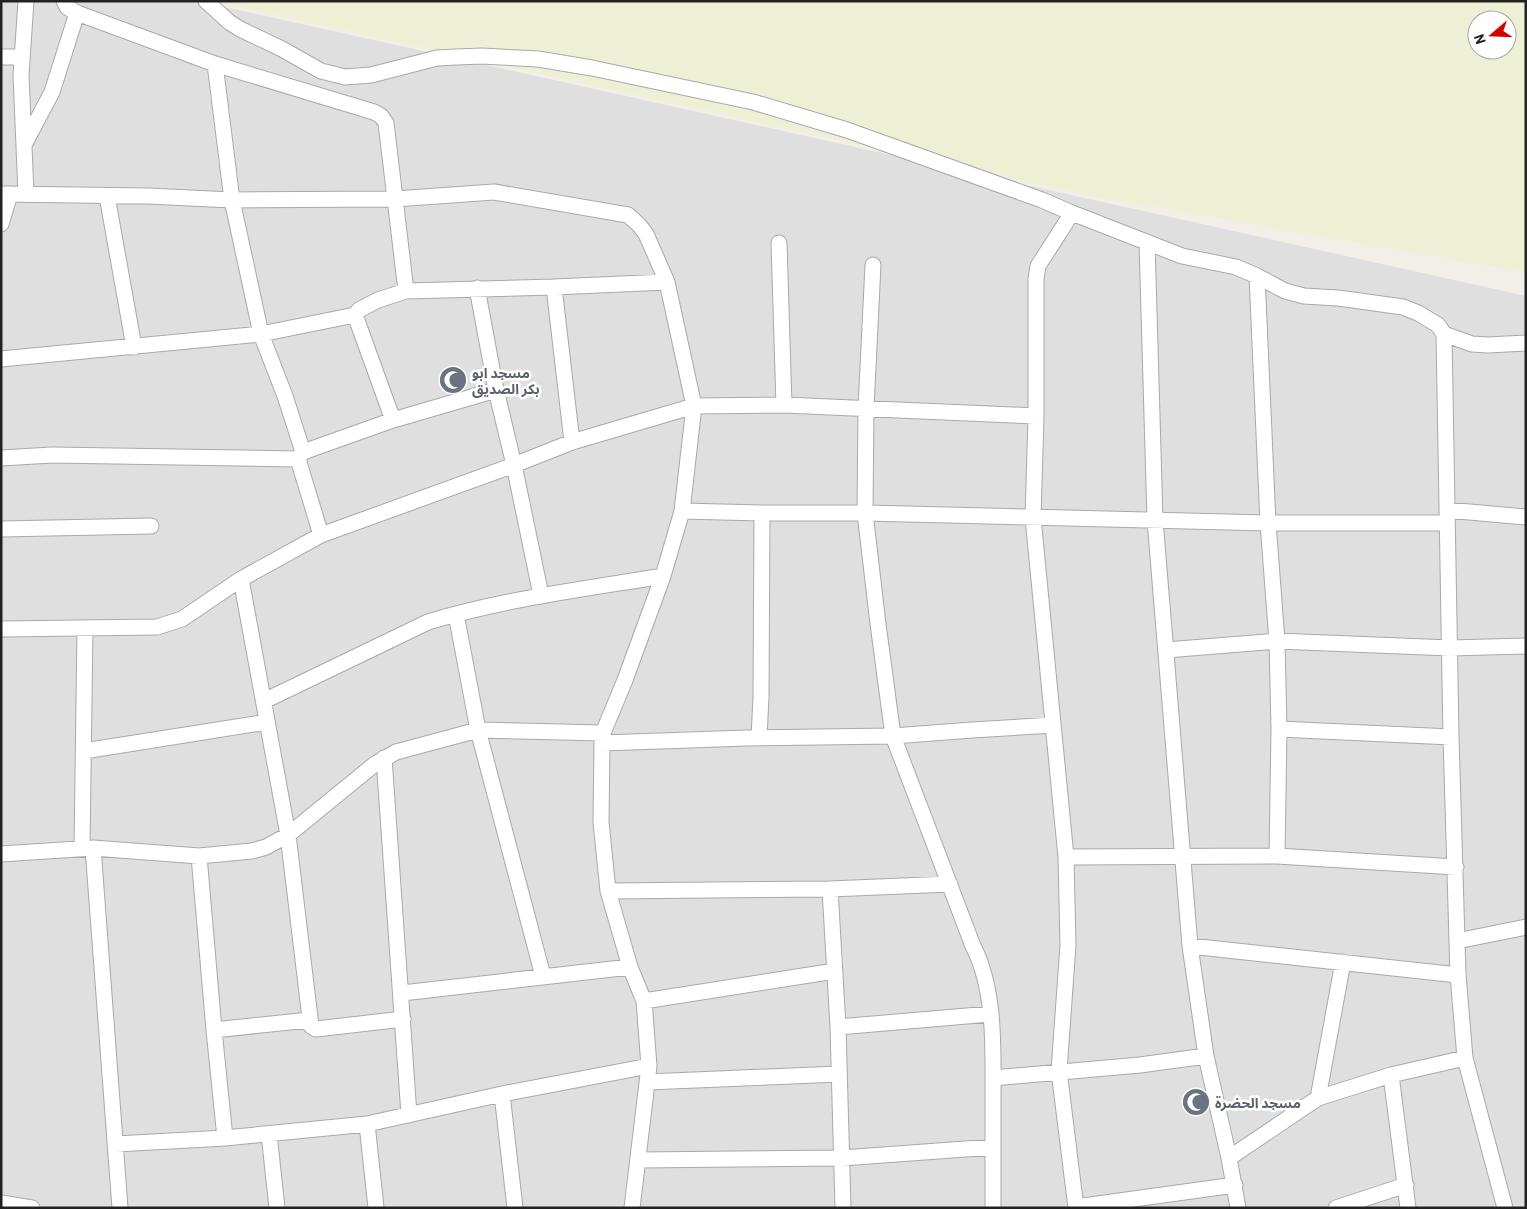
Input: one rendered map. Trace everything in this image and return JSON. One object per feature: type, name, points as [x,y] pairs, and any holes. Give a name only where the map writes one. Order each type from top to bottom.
[{"type":"street","points":[[26,1],[21,75],[26,194]]},
{"type":"street","points":[[64,1],[67,7],[77,13],[215,64],[374,112],[381,116],[386,123],[406,291]]},
{"type":"street","points":[[206,1],[229,22],[321,71],[345,77],[371,75],[437,58],[482,56],[538,59],[592,68],[753,102],[828,124],[1042,200],[1182,256],[1236,267],[1285,290],[1304,296],[1338,298],[1403,307],[1418,313],[1438,325],[1444,334],[1451,738],[1458,975],[1464,1058],[1504,1208]]},
{"type":"street","points":[[25,144],[52,92],[77,13]]},
{"type":"street","points":[[1,57],[22,57]]},
{"type":"street","points":[[215,64],[232,200],[262,334],[285,396],[321,535]]},
{"type":"street","points":[[1,224],[6,194],[232,200],[395,199],[494,192],[628,215],[646,234],[666,282],[694,406],[682,511],[663,576],[626,680],[602,738],[601,822],[608,891],[630,967],[644,1001],[649,1066],[632,1208]]},
{"type":"street","points":[[107,196],[134,347]]},
{"type":"street","points":[[1072,213],[1038,266],[1036,279],[1036,416],[1033,518],[1066,857],[1068,945],[1059,1071],[1076,1208],[1235,1185]]},
{"type":"street","points":[[1147,242],[1155,520],[1190,946],[1206,1056],[1235,1185],[1238,1208]]},
{"type":"street","points":[[779,243],[784,405]]},
{"type":"street","points":[[873,265],[866,408],[865,513],[878,624],[894,736],[986,977],[993,1078],[993,1208]]},
{"type":"street","points":[[1257,276],[1268,523],[1277,641],[1279,729],[1277,856]]},
{"type":"street","points":[[1,359],[262,334],[355,315],[359,310],[378,300],[406,291],[666,282]]},
{"type":"street","points":[[554,287],[572,442]]},
{"type":"street","points":[[478,288],[496,390],[514,466],[540,596]]},
{"type":"street","points":[[355,315],[393,420]]},
{"type":"street","points":[[1444,334],[1472,344],[1526,343]]},
{"type":"street","points":[[1,458],[52,455],[301,455],[393,420],[496,390]]},
{"type":"street","points":[[1,628],[157,627],[169,624],[182,619],[241,578],[321,535],[514,466],[572,442],[694,406],[784,405],[1036,416]]},
{"type":"street","points":[[682,511],[865,513],[1268,523],[1526,516]]},
{"type":"street","points":[[759,738],[762,513]]},
{"type":"street","points":[[1,529],[151,526]]},
{"type":"street","points":[[264,701],[428,622],[540,596],[663,576]]},
{"type":"street","points":[[241,578],[288,834],[311,1026],[316,1029],[403,1019]]},
{"type":"street","points":[[456,614],[478,730],[543,976]]},
{"type":"street","points":[[85,628],[84,750],[87,848],[116,1144],[120,1208]]},
{"type":"street","points":[[1166,650],[1277,641],[1450,648],[1526,646]]},
{"type":"street","points":[[84,750],[267,722]]},
{"type":"street","points":[[1,854],[87,848],[199,856],[252,851],[266,847],[288,834],[384,758],[396,752],[478,730],[602,738],[759,738],[894,736],[1053,726]]},
{"type":"street","points":[[1279,729],[1451,738]]},
{"type":"street","points":[[384,758],[402,992],[409,1115]]},
{"type":"street","points":[[199,856],[214,1030],[226,1138]]},
{"type":"street","points":[[1066,857],[1277,856],[1456,867]]},
{"type":"street","points":[[608,891],[830,889],[950,884]]},
{"type":"street","points":[[830,889],[840,1074],[843,1208]]},
{"type":"street","points":[[1457,941],[1526,927]]},
{"type":"street","points":[[1190,946],[1458,975]]},
{"type":"street","points":[[1318,1098],[1343,962]]},
{"type":"street","points":[[402,992],[630,967]]},
{"type":"street","points":[[644,1001],[835,971]]},
{"type":"street","points":[[838,1027],[990,1014]]},
{"type":"street","points":[[214,1030],[309,1020]]},
{"type":"street","points":[[993,1078],[1140,1065],[1206,1056]]},
{"type":"street","points":[[1229,1158],[1318,1098],[1390,1075],[1464,1058]]},
{"type":"street","points":[[116,1144],[226,1138],[367,1124],[502,1094],[649,1066]]},
{"type":"street","points":[[646,1082],[840,1074]]},
{"type":"street","points":[[1390,1075],[1408,1208]]},
{"type":"street","points":[[502,1094],[515,1208]]},
{"type":"street","points":[[367,1124],[376,1208]]},
{"type":"street","points":[[269,1134],[277,1208]]},
{"type":"street","points":[[638,1160],[842,1158],[993,1148]]},
{"type":"street","points":[[1336,1208],[1406,1185]]},
{"type":"street","points":[[1,1204],[32,1208]]},
{"type":"shaded area","points":[[1,1],[198,1],[1526,296],[1526,1208],[1,1208]]},
{"type":"green space","points":[[221,1],[1526,1],[1526,273],[1081,194],[230,5]]},
{"type":"place","name":"مسجد ابو بكر الصديق","points":[[453,380]]},
{"type":"place","name":"مسجد الحضرة","points":[[1196,1102]]}]
